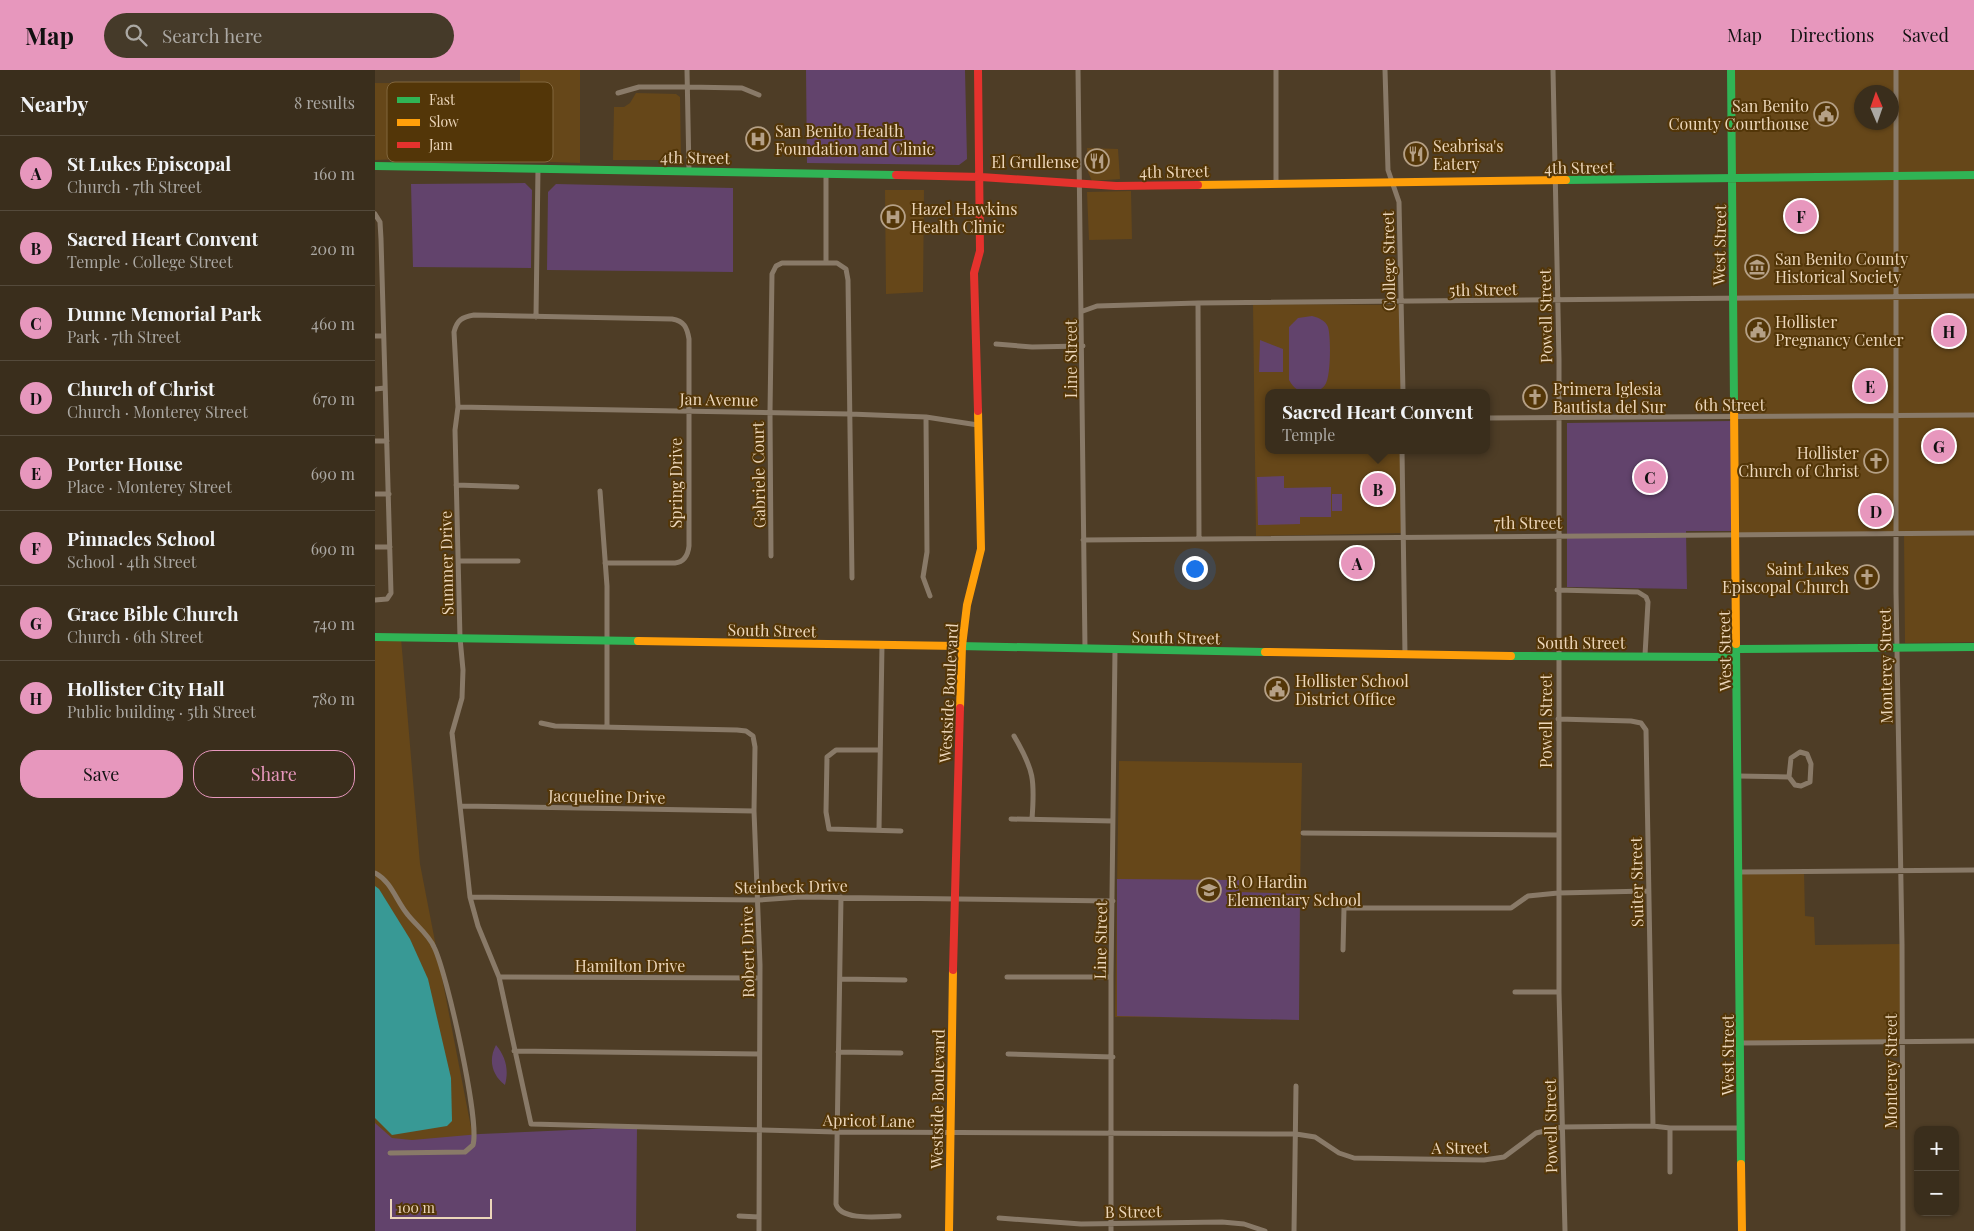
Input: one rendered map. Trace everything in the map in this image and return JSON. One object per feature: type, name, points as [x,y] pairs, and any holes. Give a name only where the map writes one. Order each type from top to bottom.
[{"type":"street","points":[[687,70],[689,171]]},
{"type":"street","name":"Westside Boulevard","points":[[949,1231],[953,899],[961,646],[967,604],[979,564],[981,549],[974,273],[980,251],[981,177],[978,70]]},
{"type":"street","name":"Line Street","points":[[1078,70],[1083,311],[1085,649]]},
{"type":"street","points":[[1276,70],[1276,184]]},
{"type":"street","name":"College Street","points":[[1385,70],[1388,166],[1399,202],[1403,389]]},
{"type":"street","name":"Powell Street","points":[[1553,70],[1559,417],[1557,835],[1565,1231]]},
{"type":"street","name":"West Street","points":[[1731,70],[1734,179],[1733,299],[1738,648],[1742,1231]]},
{"type":"street","name":"Monterey Street","points":[[1896,70],[1894,298],[1903,1231]]},
{"type":"street","points":[[618,93],[639,87],[687,86],[742,88],[759,95]]},
{"type":"street","name":"4th Street","points":[[375,166],[981,177],[1116,186],[1974,175]]},
{"type":"street","points":[[536,317],[538,168]]},
{"type":"street","points":[[826,173],[826,262],[837,263],[846,269],[848,280],[852,578]]},
{"type":"street","points":[[376,215],[381,239],[391,593],[387,599],[377,600]]},
{"type":"street","name":"Gabriele Court","points":[[771,556],[770,412],[773,274],[776,266],[782,263],[826,262]]},
{"type":"street","name":"5th Street","points":[[1083,311],[1097,306],[1198,303],[1402,303],[1974,296]]},
{"type":"street","points":[[1198,303],[1199,538]]},
{"type":"street","name":"Summer Drive","points":[[531,1124],[499,977],[478,926],[471,898],[452,733],[462,698],[463,670],[460,638],[455,430],[457,407],[454,332],[460,319],[474,316],[536,317]]},
{"type":"street","name":"Spring Drive","points":[[536,317],[672,318],[685,326],[689,339],[687,556],[682,561],[675,563],[605,563]]},
{"type":"street","points":[[375,336],[383,336]]},
{"type":"street","points":[[996,344],[1032,347],[1083,346]]},
{"type":"street","points":[[375,388],[385,388]]},
{"type":"street","name":"Jan Avenue","points":[[457,407],[849,414],[926,417],[978,425]]},
{"type":"street","name":"6th Street","points":[[1490,418],[1974,415]]},
{"type":"street","points":[[926,417],[927,552],[923,576],[930,596]]},
{"type":"street","points":[[375,441],[387,441]]},
{"type":"street","points":[[1402,454],[1405,655]]},
{"type":"street","points":[[456,485],[517,487]]},
{"type":"street","points":[[541,723],[555,726],[607,727],[605,563],[600,491]]},
{"type":"street","points":[[375,494],[389,494]]},
{"type":"street","name":"7th Street","points":[[1083,540],[1974,533]]},
{"type":"street","points":[[375,547],[390,547]]},
{"type":"street","points":[[459,561],[518,561]]},
{"type":"street","points":[[1557,590],[1638,592],[1646,596],[1648,602],[1645,656]]},
{"type":"street","name":"South Street","points":[[375,637],[1557,656],[1727,657],[1734,654],[1738,648],[1974,647]]},
{"type":"street","points":[[879,830],[882,645]]},
{"type":"street","name":"Line Street","points":[[1111,1231],[1113,1057],[1111,977],[1115,650]]},
{"type":"street","name":"Suiter Street","points":[[1558,719],[1631,721],[1639,722],[1645,727],[1647,740],[1653,1126]]},
{"type":"street","name":"Robert Drive","points":[[607,727],[733,730],[750,733],[754,739],[754,811],[761,978],[759,1231]]},
{"type":"street","points":[[1014,736],[1026,757],[1034,780],[1032,819]]},
{"type":"street","points":[[879,750],[836,750],[827,757],[826,812],[829,829],[901,831]]},
{"type":"street","points":[[1800,752],[1807,754],[1811,764],[1809,782],[1798,786],[1789,777],[1793,756],[1800,752]]},
{"type":"street","points":[[1738,776],[1789,777]]},
{"type":"street","name":"Jacqueline Drive","points":[[460,806],[754,811]]},
{"type":"street","points":[[1011,819],[1113,821]]},
{"type":"street","points":[[1303,833],[1557,835]]},
{"type":"street","points":[[1740,872],[1974,870]]},
{"type":"street","points":[[375,873],[385,880],[406,913],[434,946],[456,1032],[475,1128],[473,1145],[465,1152],[390,1153]]},
{"type":"street","points":[[1343,950],[1344,908],[1511,908],[1528,896],[1558,893],[1648,892]]},
{"type":"street","name":"Steinbeck Drive","points":[[471,898],[759,900],[801,896],[1113,901]]},
{"type":"street","points":[[841,897],[836,1204],[839,1210],[847,1215],[899,1216]]},
{"type":"street","name":"Hamilton Drive","points":[[499,977],[761,978]]},
{"type":"street","points":[[1007,977],[1111,977]]},
{"type":"street","points":[[840,979],[905,980]]},
{"type":"street","points":[[1515,992],[1559,992]]},
{"type":"street","points":[[1740,1042],[1974,1041]]},
{"type":"street","points":[[514,1051],[759,1054]]},
{"type":"street","points":[[838,1052],[901,1054]]},
{"type":"street","points":[[1008,1054],[1113,1057]]},
{"type":"street","points":[[1294,1231],[1296,1086]]},
{"type":"street","name":"Apricot Lane","points":[[531,1124],[760,1131],[950,1134],[1296,1134]]},
{"type":"street","name":"A Street","points":[[1296,1134],[1315,1137],[1339,1153],[1354,1158],[1484,1160],[1504,1157],[1537,1133],[1562,1127],[1653,1126],[1670,1128],[1741,1128]]},
{"type":"street","points":[[1670,1128],[1670,1172]]},
{"type":"street","points":[[739,1216],[759,1216]]},
{"type":"street","name":"B Street","points":[[999,1218],[1056,1224],[1223,1222],[1244,1224],[1265,1231]]},
{"type":"shaded area","points":[[520,70],[580,70],[580,163],[550,162],[553,162],[553,82],[520,82]]},
{"type":"shaded area","points":[[806,70],[965,70],[967,159],[959,165],[807,163]]},
{"type":"shaded area","points":[[1731,70],[1974,70],[1974,642],[1905,643],[1904,534],[1736,535]]},
{"type":"shaded area","points":[[375,83],[387,83],[387,160],[375,160]]},
{"type":"shaded area","points":[[636,93],[676,94],[680,97],[681,155],[677,160],[613,160],[614,107],[624,107],[630,103]]},
{"type":"shaded area","points":[[1087,148],[1118,149],[1120,179],[1092,181],[1088,172]]},
{"type":"shaded area","points":[[525,183],[532,190],[531,268],[413,267],[411,184]]},
{"type":"shaded area","points":[[556,184],[733,188],[733,272],[547,270],[548,192]]},
{"type":"shaded area","points":[[885,190],[924,190],[923,292],[886,294]]},
{"type":"shaded area","points":[[1131,191],[1132,239],[1089,240],[1087,192]]},
{"type":"shaded area","points":[[1253,304],[1400,305],[1401,389],[1265,389],[1265,454],[1401,454],[1402,533],[1256,536]]},
{"type":"shaded area","points":[[1312,316],[1323,321],[1328,327],[1330,347],[1328,374],[1325,385],[1320,389],[1297,389],[1289,380],[1289,327],[1298,318]]},
{"type":"shaded area","points":[[1260,340],[1283,349],[1283,372],[1259,372]]},
{"type":"shaded area","points":[[1731,421],[1733,531],[1686,531],[1687,589],[1567,587],[1567,423]]},
{"type":"shaded area","points":[[1284,476],[1284,488],[1331,487],[1331,517],[1300,517],[1300,524],[1258,525],[1257,477]]},
{"type":"shaded area","points":[[1332,494],[1342,494],[1342,511],[1332,511]]},
{"type":"shaded area","points":[[375,637],[401,638],[420,864],[475,1148],[400,1154],[375,1134]]},
{"type":"shaded area","name":"R O Hardin Elementary School","points":[[1119,761],[1302,763],[1298,1018],[1115,1017]]},
{"type":"shaded area","points":[[1804,871],[1805,916],[1814,917],[1815,945],[1902,944],[1902,1041],[1740,1043],[1740,872]]},
{"type":"shaded area","points":[[1117,879],[1239,880],[1239,892],[1300,894],[1299,1020],[1117,1016]]},
{"type":"shaded area","points":[[496,1045],[506,1064],[505,1085],[494,1072],[492,1056]]},
{"type":"shaded area","points":[[375,1123],[392,1138],[412,1140],[480,1134],[637,1127],[636,1231],[375,1231]]},
{"type":"water","points":[[375,886],[379,889],[410,939],[428,979],[451,1078],[452,1121],[447,1126],[392,1135],[375,1118]]},
{"type":"traffic: fast","points":[[1731,70],[1734,403]]},
{"type":"traffic: fast","points":[[375,166],[896,175]]},
{"type":"traffic: fast","points":[[1566,180],[1974,175]]},
{"type":"traffic: fast","points":[[375,637],[638,641]]},
{"type":"traffic: fast","points":[[1736,644],[1741,1164]]},
{"type":"traffic: fast","points":[[959,646],[1265,652]]},
{"type":"traffic: fast","points":[[1511,656],[1727,657],[1738,649],[1974,647]]},
{"type":"traffic: slow","points":[[1198,185],[1566,180]]},
{"type":"traffic: slow","points":[[1734,403],[1736,644]]},
{"type":"traffic: slow","points":[[960,708],[962,646],[967,605],[981,549],[978,411]]},
{"type":"traffic: slow","points":[[638,641],[959,646]]},
{"type":"traffic: slow","points":[[1265,652],[1511,656]]},
{"type":"traffic: slow","points":[[949,1231],[953,970]]},
{"type":"traffic: slow","points":[[1741,1164],[1742,1231]]},
{"type":"traffic: jam","points":[[978,70],[980,251],[974,273],[978,411]]},
{"type":"traffic: jam","points":[[896,175],[981,177],[1116,186],[1198,185]]},
{"type":"traffic: jam","points":[[953,970],[960,708]]},
{"type":"place","name":"San Benito County Courthouse","points":[[1826,114]]},
{"type":"place","name":"San Benito Health Foundation and Clinic","points":[[758,139]]},
{"type":"place","name":"Seabrisa's Eatery","points":[[1416,154]]},
{"type":"place","name":"El Grullense","points":[[1097,161]]},
{"type":"place","name":"Pinnacles School","points":[[1801,216]]},
{"type":"place","name":"Hazel Hawkins Health Clinic","points":[[893,217]]},
{"type":"place","name":"San Benito County Historical Society","points":[[1757,267]]},
{"type":"place","name":"Hollister Pregnancy Center","points":[[1758,330]]},
{"type":"place","name":"Hollister City Hall","points":[[1949,331]]},
{"type":"place","name":"Porter House","points":[[1870,386]]},
{"type":"place","name":"Primera Iglesia Bautista del Sur","points":[[1535,397]]},
{"type":"place","name":"Grace Bible Church","points":[[1939,446]]},
{"type":"place","name":"Hollister Church of Christ","points":[[1876,461]]},
{"type":"place","name":"Dunne Memorial Park","points":[[1650,477]]},
{"type":"place","name":"Sacred Heart Convent","points":[[1378,489]]},
{"type":"place","name":"Church of Christ","points":[[1876,511]]},
{"type":"place","name":"St Lukes Episcopal","points":[[1357,563]]},
{"type":"place","name":"Saint Lukes Episcopal Church","points":[[1867,577]]},
{"type":"place","name":"Hollister School District Office","points":[[1277,689]]},
{"type":"place","name":"R O Hardin Elementary School","points":[[1209,890]]}]
